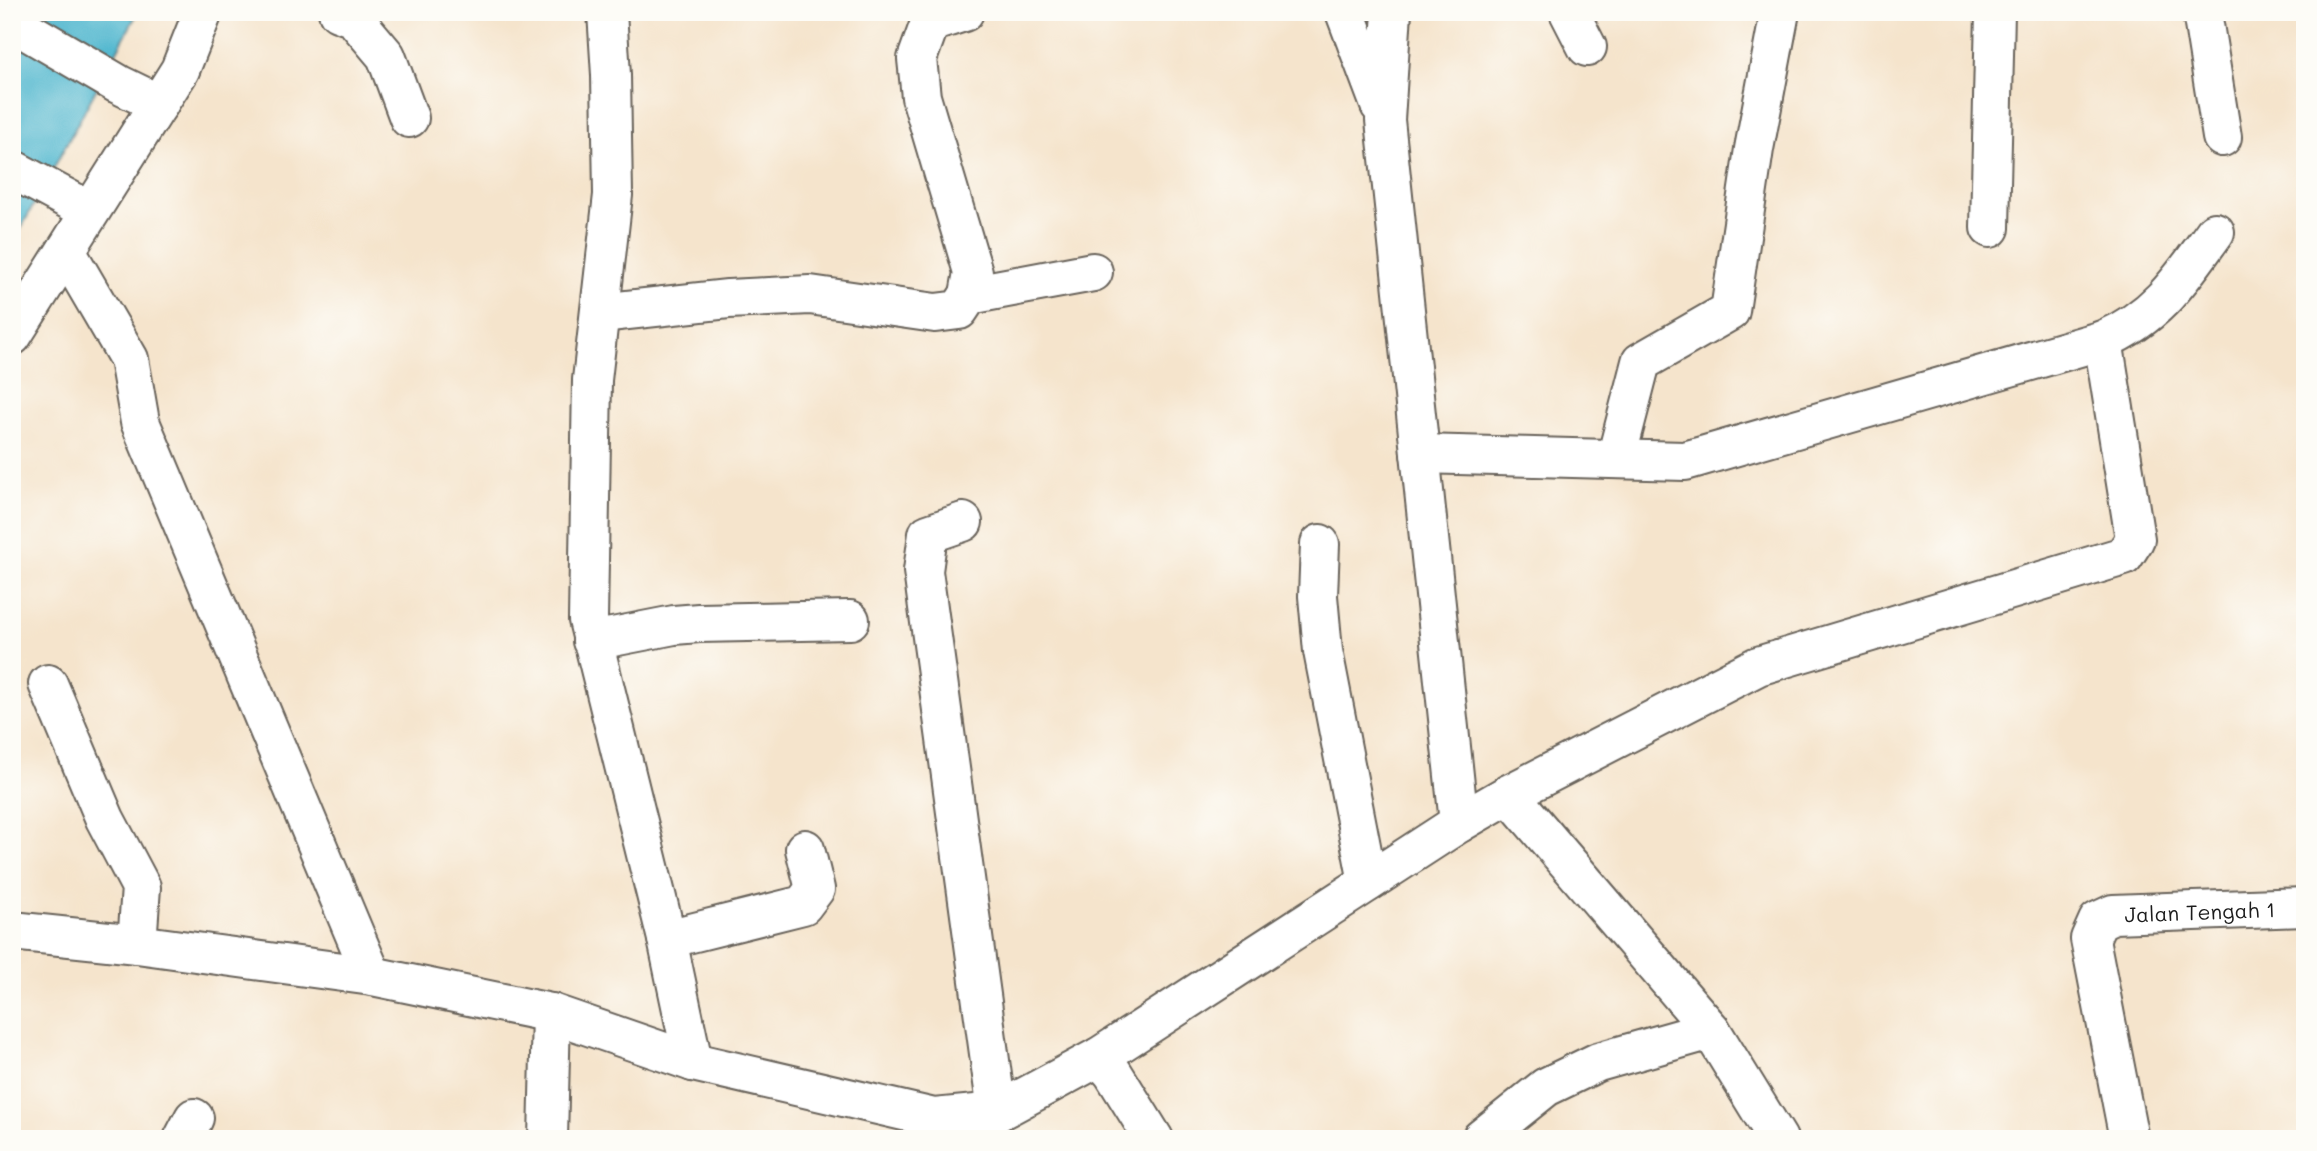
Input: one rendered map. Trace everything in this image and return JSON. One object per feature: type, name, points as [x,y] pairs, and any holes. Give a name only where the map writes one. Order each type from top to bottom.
[{"type":"street","points":[[12,336],[66,251],[77,204],[159,104],[180,70],[203,12]]},
{"type":"street","points":[[338,12],[354,18],[386,56],[409,118]]},
{"type":"street","points":[[607,12],[613,195],[592,380],[588,621],[667,939],[693,1062]]},
{"type":"street","points":[[600,313],[729,299],[810,295],[935,313],[959,310],[970,295],[973,272],[921,97],[917,59],[930,23],[964,12]]},
{"type":"street","points":[[1345,12],[1385,120]]},
{"type":"street","points":[[1392,12],[1385,120],[1459,823]]},
{"type":"street","points":[[1569,12],[1587,47]]},
{"type":"street","points":[[1616,459],[1641,362],[1730,311],[1754,149],[1780,12]]},
{"type":"street","points":[[1990,228],[1995,12]]},
{"type":"street","points":[[2202,12],[2222,137]]},
{"type":"street","points":[[12,22],[118,85],[159,104]]},
{"type":"street","points":[[12,169],[77,204]]},
{"type":"street","points":[[1420,454],[1685,461],[2102,340],[2127,329],[2149,314],[2174,287],[2215,232]]},
{"type":"street","points":[[66,251],[129,359],[140,422],[372,976]]},
{"type":"street","points":[[970,295],[1093,272]]},
{"type":"street","points":[[12,930],[372,976],[551,1013],[693,1062],[934,1118],[997,1112],[1099,1057],[1459,823],[1509,794],[1758,666],[2124,556],[2135,539],[2102,340]]},
{"type":"street","points":[[963,522],[928,534],[923,571],[997,1112]]},
{"type":"street","points":[[1320,544],[1318,596],[1323,651],[1368,882]]},
{"type":"street","points":[[592,641],[674,625],[850,620]]},
{"type":"street","points":[[48,684],[105,819],[141,887],[137,944]]},
{"type":"street","points":[[1509,794],[1711,1030],[1778,1139]]},
{"type":"street","points":[[667,939],[803,905],[815,889],[805,849]]},
{"type":"street","name":"Jalan Tengah 1","points":[[2129,1139],[2090,939],[2098,921],[2113,915],[2305,907]]},
{"type":"street","points":[[548,1139],[551,1013]]},
{"type":"street","points":[[1481,1139],[1546,1087],[1598,1062],[1711,1030]]},
{"type":"street","points":[[1099,1057],[1113,1073],[1154,1139]]},
{"type":"water","points":[[12,12],[138,12],[12,245]]}]
